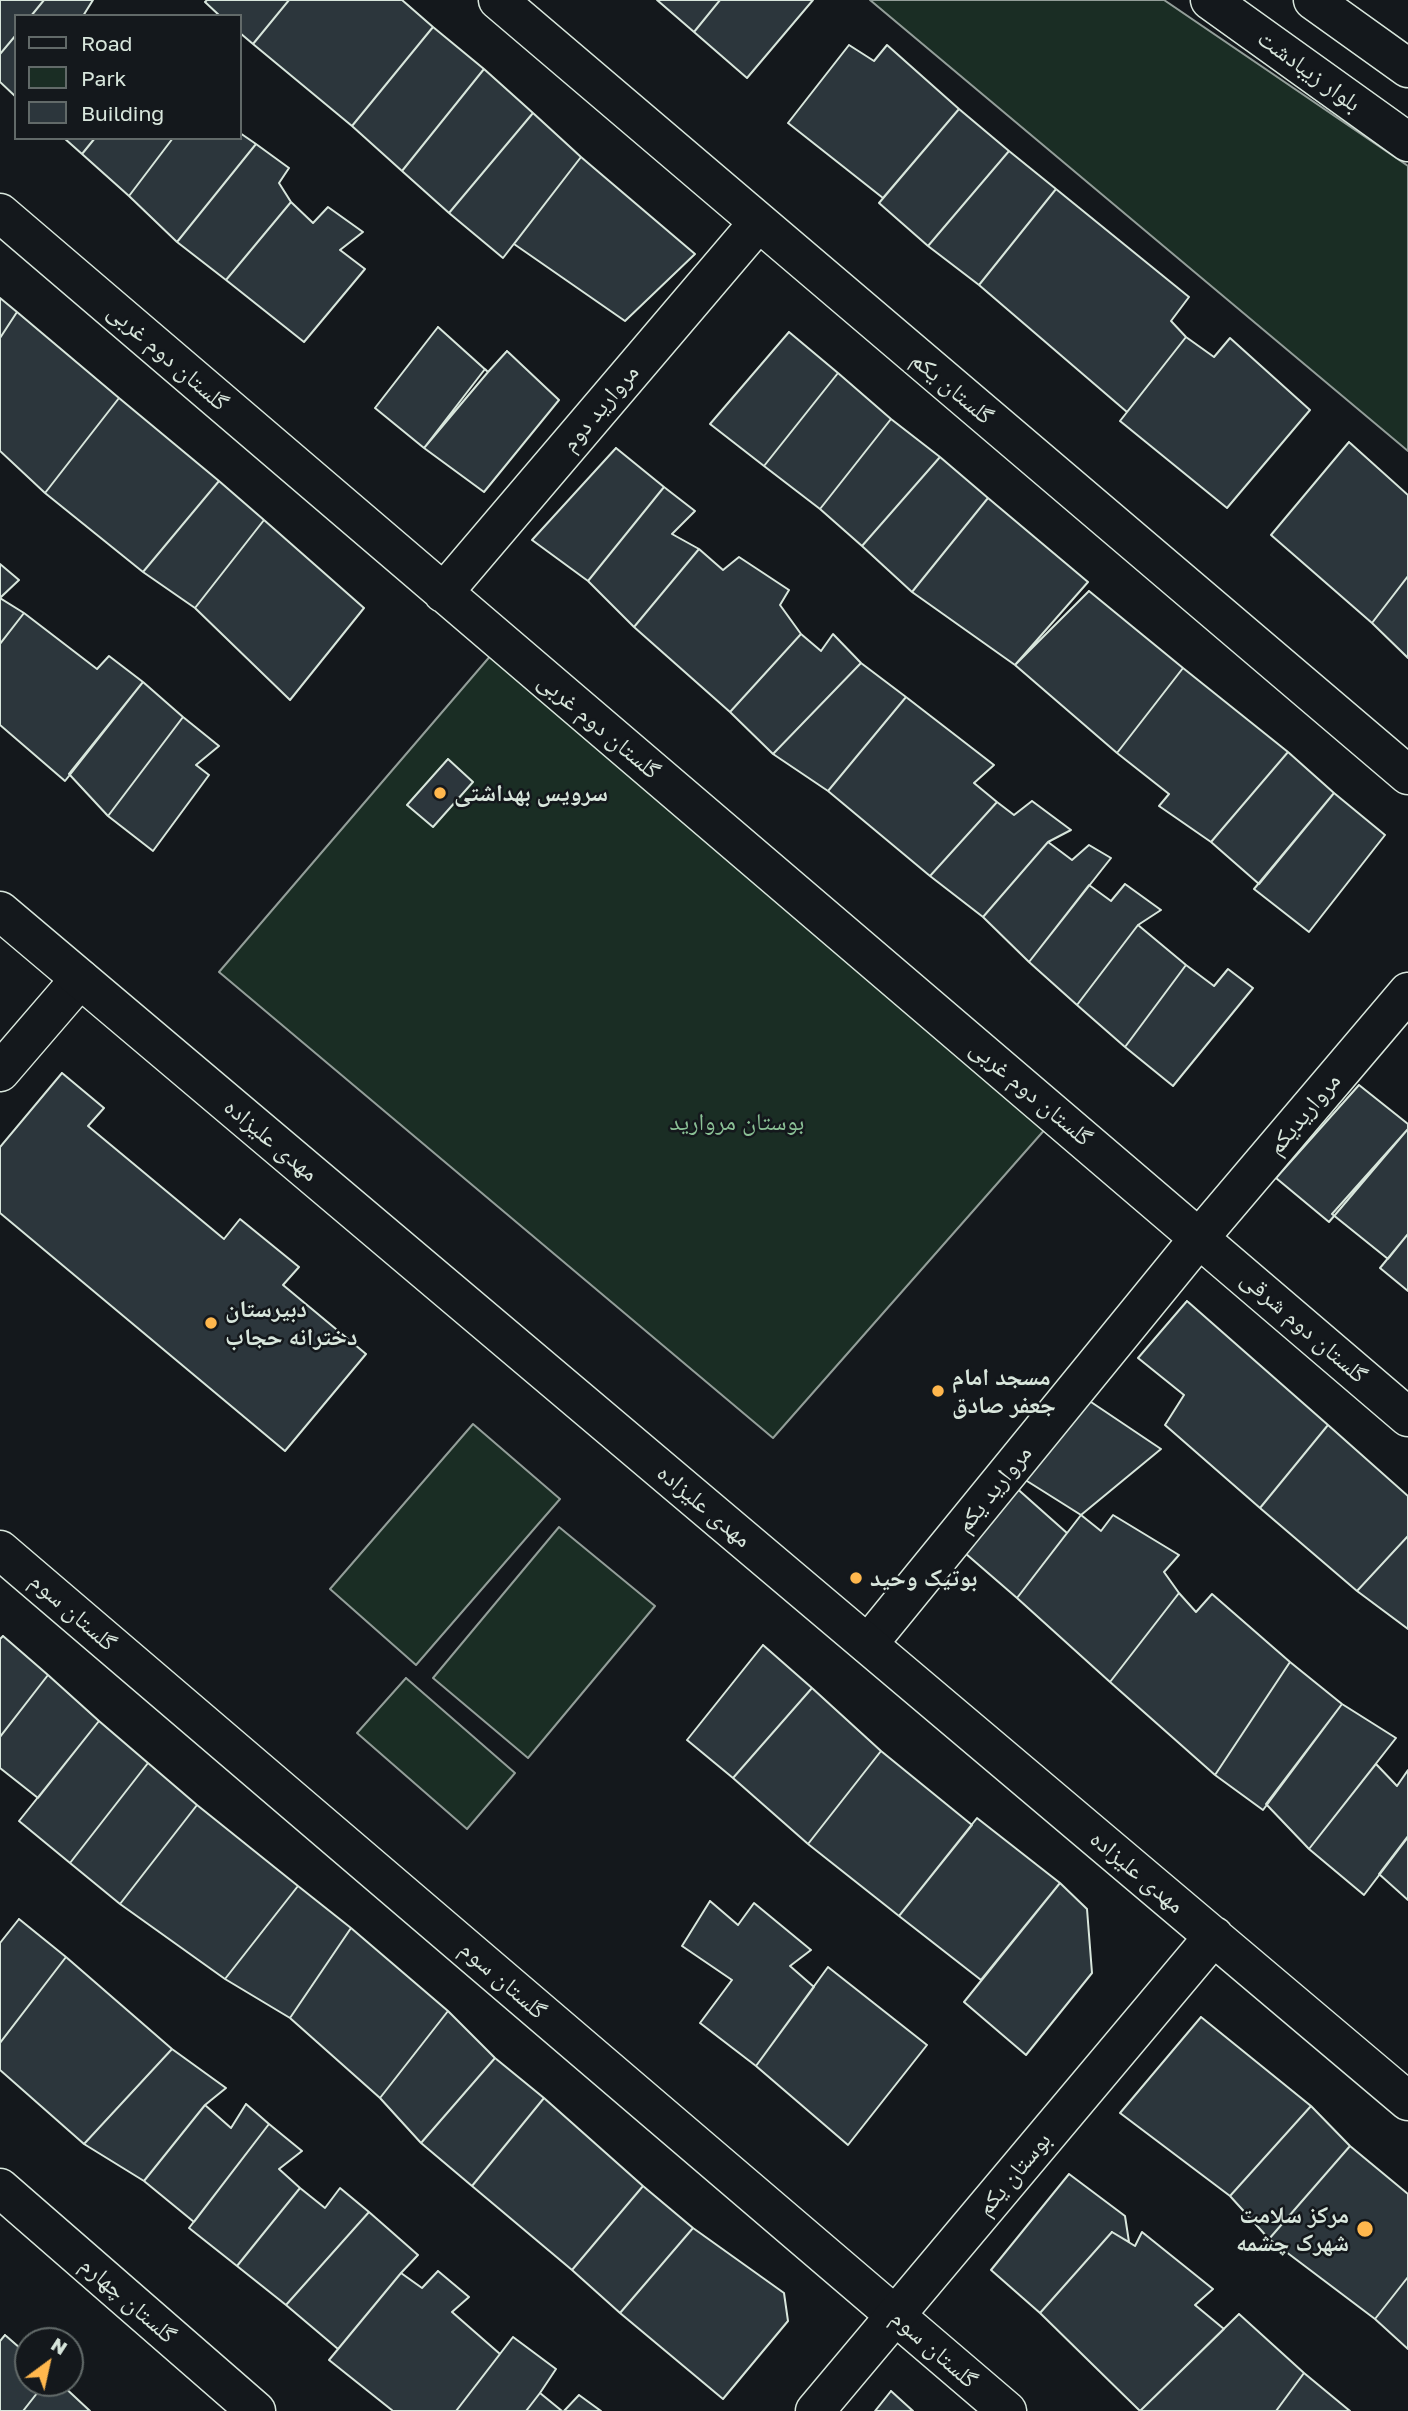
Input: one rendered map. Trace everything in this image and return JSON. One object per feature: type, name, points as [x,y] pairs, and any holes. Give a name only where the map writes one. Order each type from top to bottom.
[{"type":"street","name":"گلستان یکم","points":[[498,0],[1408,775]]},
{"type":"street","name":"بلوار زیبادشت","points":[[1210,0],[1408,142]]},
{"type":"street","points":[[1313,0],[1408,68]]},
{"type":"street","name":"گلستان دوم غربی","points":[[0,213],[1200,1237]]},
{"type":"street","name":"مروارید دوم","points":[[443,593],[758,223]]},
{"type":"street","name":"مهدی علیزاده","points":[[0,911],[1408,2101]]},
{"type":"street","points":[[0,1072],[80,979]]},
{"type":"street","name":"مرواریدیکم","points":[[1200,1237],[1408,992]]},
{"type":"street","name":"گلستان دوم شرقی","points":[[1200,1237],[1408,1417]]},
{"type":"street","name":"مروارید یکم","points":[[868,1644],[1200,1237]]},
{"type":"street","name":"گلستان سوم","points":[[0,1550],[1007,2411]]},
{"type":"street","name":"بوستان یکم","points":[[815,2411],[1214,1936]]},
{"type":"street","name":"گلستان چهارم","points":[[0,2188],[256,2411]]},
{"type":"green space","points":[[870,0],[1164,0],[1408,166],[1408,451]]},
{"type":"green space","name":"بوستان مروارید","points":[[504,640],[1062,1110],[773,1438],[219,972]]},
{"type":"green space","points":[[473,1424],[560,1499],[416,1665],[330,1589]]},
{"type":"green space","points":[[559,1527],[655,1606],[528,1758],[433,1678]]},
{"type":"green space","points":[[406,1678],[515,1773],[467,1829],[357,1733]]},
{"type":"building","points":[[0,0],[44,0],[33,14],[14,14],[14,37],[0,54]]},
{"type":"building","points":[[44,0],[93,0],[84,14],[33,14]]},
{"type":"building","points":[[289,0],[253,44],[242,35],[242,14],[218,14],[205,2]]},
{"type":"building","points":[[289,0],[402,0],[433,27],[352,126],[253,44]]},
{"type":"building","points":[[657,0],[720,0],[694,32]]},
{"type":"building","points":[[720,0],[813,0],[747,78],[694,32]]},
{"type":"building","points":[[433,27],[484,69],[402,171],[352,126]]},
{"type":"building","points":[[14,37],[14,95],[0,82],[0,54]]},
{"type":"building","points":[[849,45],[874,61],[887,45],[959,109],[883,198],[788,123]]},
{"type":"building","points":[[484,69],[533,113],[449,213],[402,171]]},
{"type":"building","points":[[959,109],[1009,151],[928,246],[879,203]]},
{"type":"building","points":[[533,113],[581,157],[503,258],[449,213]]},
{"type":"building","points":[[242,134],[256,144],[177,242],[129,196],[171,140],[242,140]]},
{"type":"building","points":[[66,140],[93,140],[82,154]]},
{"type":"building","points":[[93,140],[171,140],[129,196],[82,154]]},
{"type":"building","points":[[256,144],[289,168],[279,183],[291,202],[226,280],[177,242]]},
{"type":"building","points":[[1009,151],[1056,189],[979,285],[928,246]]},
{"type":"building","points":[[581,157],[695,254],[625,321],[514,244]]},
{"type":"building","points":[[1056,189],[1189,297],[1171,321],[1186,337],[1127,412],[979,285]]},
{"type":"building","points":[[291,202],[313,223],[328,207],[363,232],[340,250],[365,269],[304,342],[226,280]]},
{"type":"building","points":[[0,298],[17,312],[0,338]]},
{"type":"building","points":[[17,312],[119,398],[45,493],[0,451],[0,338]]},
{"type":"building","points":[[438,327],[488,372],[424,448],[375,408]]},
{"type":"building","points":[[789,332],[838,373],[764,466],[710,424]]},
{"type":"building","points":[[1186,337],[1214,357],[1230,338],[1310,410],[1227,508],[1120,421]]},
{"type":"building","points":[[507,351],[559,400],[484,492],[424,448],[485,369],[488,372]]},
{"type":"building","points":[[838,373],[891,419],[820,509],[764,466]]},
{"type":"building","points":[[119,398],[219,481],[143,572],[45,493]]},
{"type":"building","points":[[891,419],[940,457],[862,546],[820,509]]},
{"type":"building","points":[[1349,442],[1408,495],[1408,576],[1372,623],[1271,535]]},
{"type":"building","points":[[616,448],[664,487],[588,581],[532,540]]},
{"type":"building","points":[[940,457],[988,498],[912,592],[862,546]]},
{"type":"building","points":[[219,481],[264,520],[195,608],[143,572]]},
{"type":"building","points":[[664,487],[695,511],[672,534],[699,549],[634,627],[588,581]]},
{"type":"building","points":[[988,498],[1088,582],[1015,665],[912,592]]},
{"type":"building","points":[[264,520],[364,608],[290,700],[195,608]]},
{"type":"building","points":[[699,549],[723,570],[739,557],[789,590],[780,605],[801,634],[730,712],[634,627]]},
{"type":"building","points":[[0,564],[19,580],[0,598]]},
{"type":"building","points":[[1408,576],[1408,658],[1372,623]]},
{"type":"building","points":[[1089,591],[1183,668],[1117,753],[1015,665]]},
{"type":"building","points":[[0,598],[24,613],[0,644]]},
{"type":"building","points":[[24,613],[97,669],[109,656],[143,682],[65,781],[0,725],[0,644]]},
{"type":"building","points":[[801,634],[821,651],[833,634],[861,663],[773,754],[730,712]]},
{"type":"building","points":[[861,663],[906,697],[828,791],[773,754]]},
{"type":"building","points":[[1183,668],[1288,752],[1211,842],[1159,806],[1169,794],[1117,753]]},
{"type":"building","points":[[143,682],[183,717],[108,816],[69,774]]},
{"type":"building","points":[[906,697],[994,765],[974,783],[997,802],[930,876],[828,791]]},
{"type":"building","points":[[183,717],[219,746],[196,765],[209,775],[153,851],[108,816]]},
{"type":"building","points":[[1288,752],[1334,793],[1259,884],[1211,842]]},
{"type":"building","name":"سرویس بهداشتی","points":[[448,759],[473,782],[433,827],[407,805]]},
{"type":"building","points":[[1334,793],[1385,835],[1309,932],[1254,889]]},
{"type":"building","points":[[1032,801],[1071,830],[1048,842],[983,917],[930,876],[997,802],[1014,815]]},
{"type":"building","points":[[1048,842],[1072,860],[1089,845],[1111,858],[1029,962],[983,917]]},
{"type":"building","points":[[1125,884],[1161,910],[1138,925],[1077,1005],[1029,962],[1089,885],[1111,901]]},
{"type":"building","points":[[1138,925],[1186,965],[1125,1047],[1077,1005]]},
{"type":"building","points":[[1186,965],[1214,986],[1228,969],[1253,988],[1173,1086],[1125,1047]]},
{"type":"building","points":[[62,1073],[104,1108],[88,1126],[224,1239],[240,1219],[299,1267],[283,1285],[366,1354],[285,1451],[0,1213],[0,1147]]},
{"type":"building","points":[[1359,1085],[1408,1124],[1408,1129],[1329,1222],[1276,1178]]},
{"type":"building","points":[[1408,1129],[1408,1234],[1388,1259],[1332,1214]]},
{"type":"building","points":[[1408,1234],[1408,1291],[1380,1268]]},
{"type":"building","points":[[1187,1301],[1328,1425],[1260,1508],[1165,1425],[1184,1395],[1138,1358]]},
{"type":"building","points":[[1088,1400],[1161,1449],[1081,1515],[1019,1476]]},
{"type":"building","points":[[1328,1425],[1408,1496],[1408,1536],[1357,1591],[1260,1508]]},
{"type":"building","points":[[1004,1477],[1067,1533],[1017,1598],[958,1547]]},
{"type":"building","points":[[1081,1515],[1101,1531],[1113,1515],[1179,1555],[1164,1572],[1179,1593],[1110,1682],[1017,1598]]},
{"type":"building","points":[[1408,1536],[1408,1629],[1357,1591]]},
{"type":"building","points":[[1179,1593],[1196,1612],[1212,1594],[1290,1662],[1215,1775],[1110,1682]]},
{"type":"building","points":[[3,1636],[48,1675],[0,1737],[0,1639]]},
{"type":"building","points":[[763,1645],[812,1688],[733,1778],[687,1740]]},
{"type":"building","points":[[1290,1662],[1342,1704],[1263,1810],[1215,1775]]},
{"type":"building","points":[[48,1675],[99,1721],[38,1798],[0,1768],[0,1737]]},
{"type":"building","points":[[812,1688],[881,1751],[808,1844],[733,1778]]},
{"type":"building","points":[[1342,1704],[1396,1738],[1309,1849],[1266,1804]]},
{"type":"building","points":[[99,1721],[148,1763],[70,1863],[19,1821]]},
{"type":"building","points":[[881,1751],[972,1825],[899,1916],[808,1844]]},
{"type":"building","points":[[148,1763],[197,1805],[120,1904],[70,1863]]},
{"type":"building","points":[[1376,1764],[1397,1786],[1408,1770],[1408,1837],[1364,1895],[1309,1849]]},
{"type":"building","points":[[197,1805],[298,1886],[225,1979],[120,1904]]},
{"type":"building","points":[[977,1818],[1060,1883],[981,1980],[899,1916]]},
{"type":"building","points":[[1408,1836],[1408,1900],[1379,1874]]},
{"type":"building","points":[[1060,1883],[1087,1909],[1092,1973],[1026,2055],[964,2002]]},
{"type":"building","points":[[298,1886],[351,1928],[290,2018],[225,1979]]},
{"type":"building","points":[[710,1901],[738,1925],[754,1903],[811,1950],[790,1966],[814,1987],[756,2066],[700,2023],[732,1980],[682,1946]]},
{"type":"building","points":[[19,1919],[66,1957],[0,2043],[0,1943]]},
{"type":"building","points":[[351,1928],[448,2011],[380,2098],[290,2018]]},
{"type":"building","points":[[66,1957],[172,2049],[84,2144],[0,2070],[0,2043]]},
{"type":"building","points":[[828,1967],[927,2045],[848,2145],[756,2066]]},
{"type":"building","points":[[448,2011],[495,2058],[421,2143],[380,2098]]},
{"type":"building","points":[[1201,2017],[1311,2106],[1230,2196],[1120,2113]]},
{"type":"building","points":[[172,2049],[226,2088],[205,2105],[144,2181],[84,2144]]},
{"type":"building","points":[[495,2058],[544,2098],[472,2186],[421,2143]]},
{"type":"building","points":[[544,2098],[643,2186],[572,2270],[472,2186]]},
{"type":"building","points":[[246,2104],[269,2124],[194,2222],[144,2181],[205,2105],[231,2128]]},
{"type":"building","points":[[1311,2106],[1350,2146],[1269,2239],[1230,2196]]},
{"type":"building","points":[[269,2124],[302,2151],[279,2169],[300,2188],[237,2266],[189,2228]]},
{"type":"building","points":[[1350,2146],[1408,2194],[1408,2277],[1375,2319],[1269,2239]]},
{"type":"building","points":[[1069,2174],[1125,2216],[1129,2242],[1112,2232],[1040,2313],[991,2270]]},
{"type":"building","points":[[643,2186],[693,2228],[620,2313],[572,2270]]},
{"type":"building","points":[[300,2188],[325,2208],[340,2188],[369,2212],[286,2305],[237,2266]]},
{"type":"building","points":[[369,2212],[418,2255],[338,2349],[286,2305]]},
{"type":"building","points":[[693,2228],[784,2293],[788,2321],[723,2399],[620,2313]]},
{"type":"building","points":[[1112,2232],[1135,2246],[1142,2232],[1213,2289],[1195,2305],[1224,2329],[1140,2411],[1040,2313]]},
{"type":"building","points":[[438,2271],[469,2297],[452,2312],[500,2354],[456,2411],[393,2411],[329,2360],[401,2273],[422,2288]]},
{"type":"building","points":[[1408,2277],[1408,2349],[1375,2319]]},
{"type":"building","points":[[1239,2314],[1304,2373],[1276,2411],[1140,2411]]},
{"type":"building","points":[[5,2335],[14,2343],[14,2397],[34,2397],[23,2411],[0,2411],[0,2341]]},
{"type":"building","points":[[513,2337],[556,2369],[540,2393],[526,2411],[456,2411]]},
{"type":"building","points":[[1304,2373],[1350,2411],[1276,2411]]},
{"type":"building","points":[[891,2391],[913,2411],[875,2411]]},
{"type":"building","points":[[540,2393],[562,2411],[526,2411]]},
{"type":"building","points":[[579,2395],[601,2411],[564,2411]]},
{"type":"building","points":[[34,2397],[75,2397],[90,2411],[23,2411]]},
{"type":"place","name":"سرویس بهداشتی","points":[[440,793]]},
{"type":"place","name":"دبیرستان دخترانه حجاب","points":[[211,1323]]},
{"type":"place","name":"مسجد امام جعفر صادق","points":[[938,1391]]},
{"type":"place","name":"بوتیک وحید","points":[[856,1578]]},
{"type":"place","name":"مرکز سلامت شهرک چشمه","points":[[1365,2229]]}]
